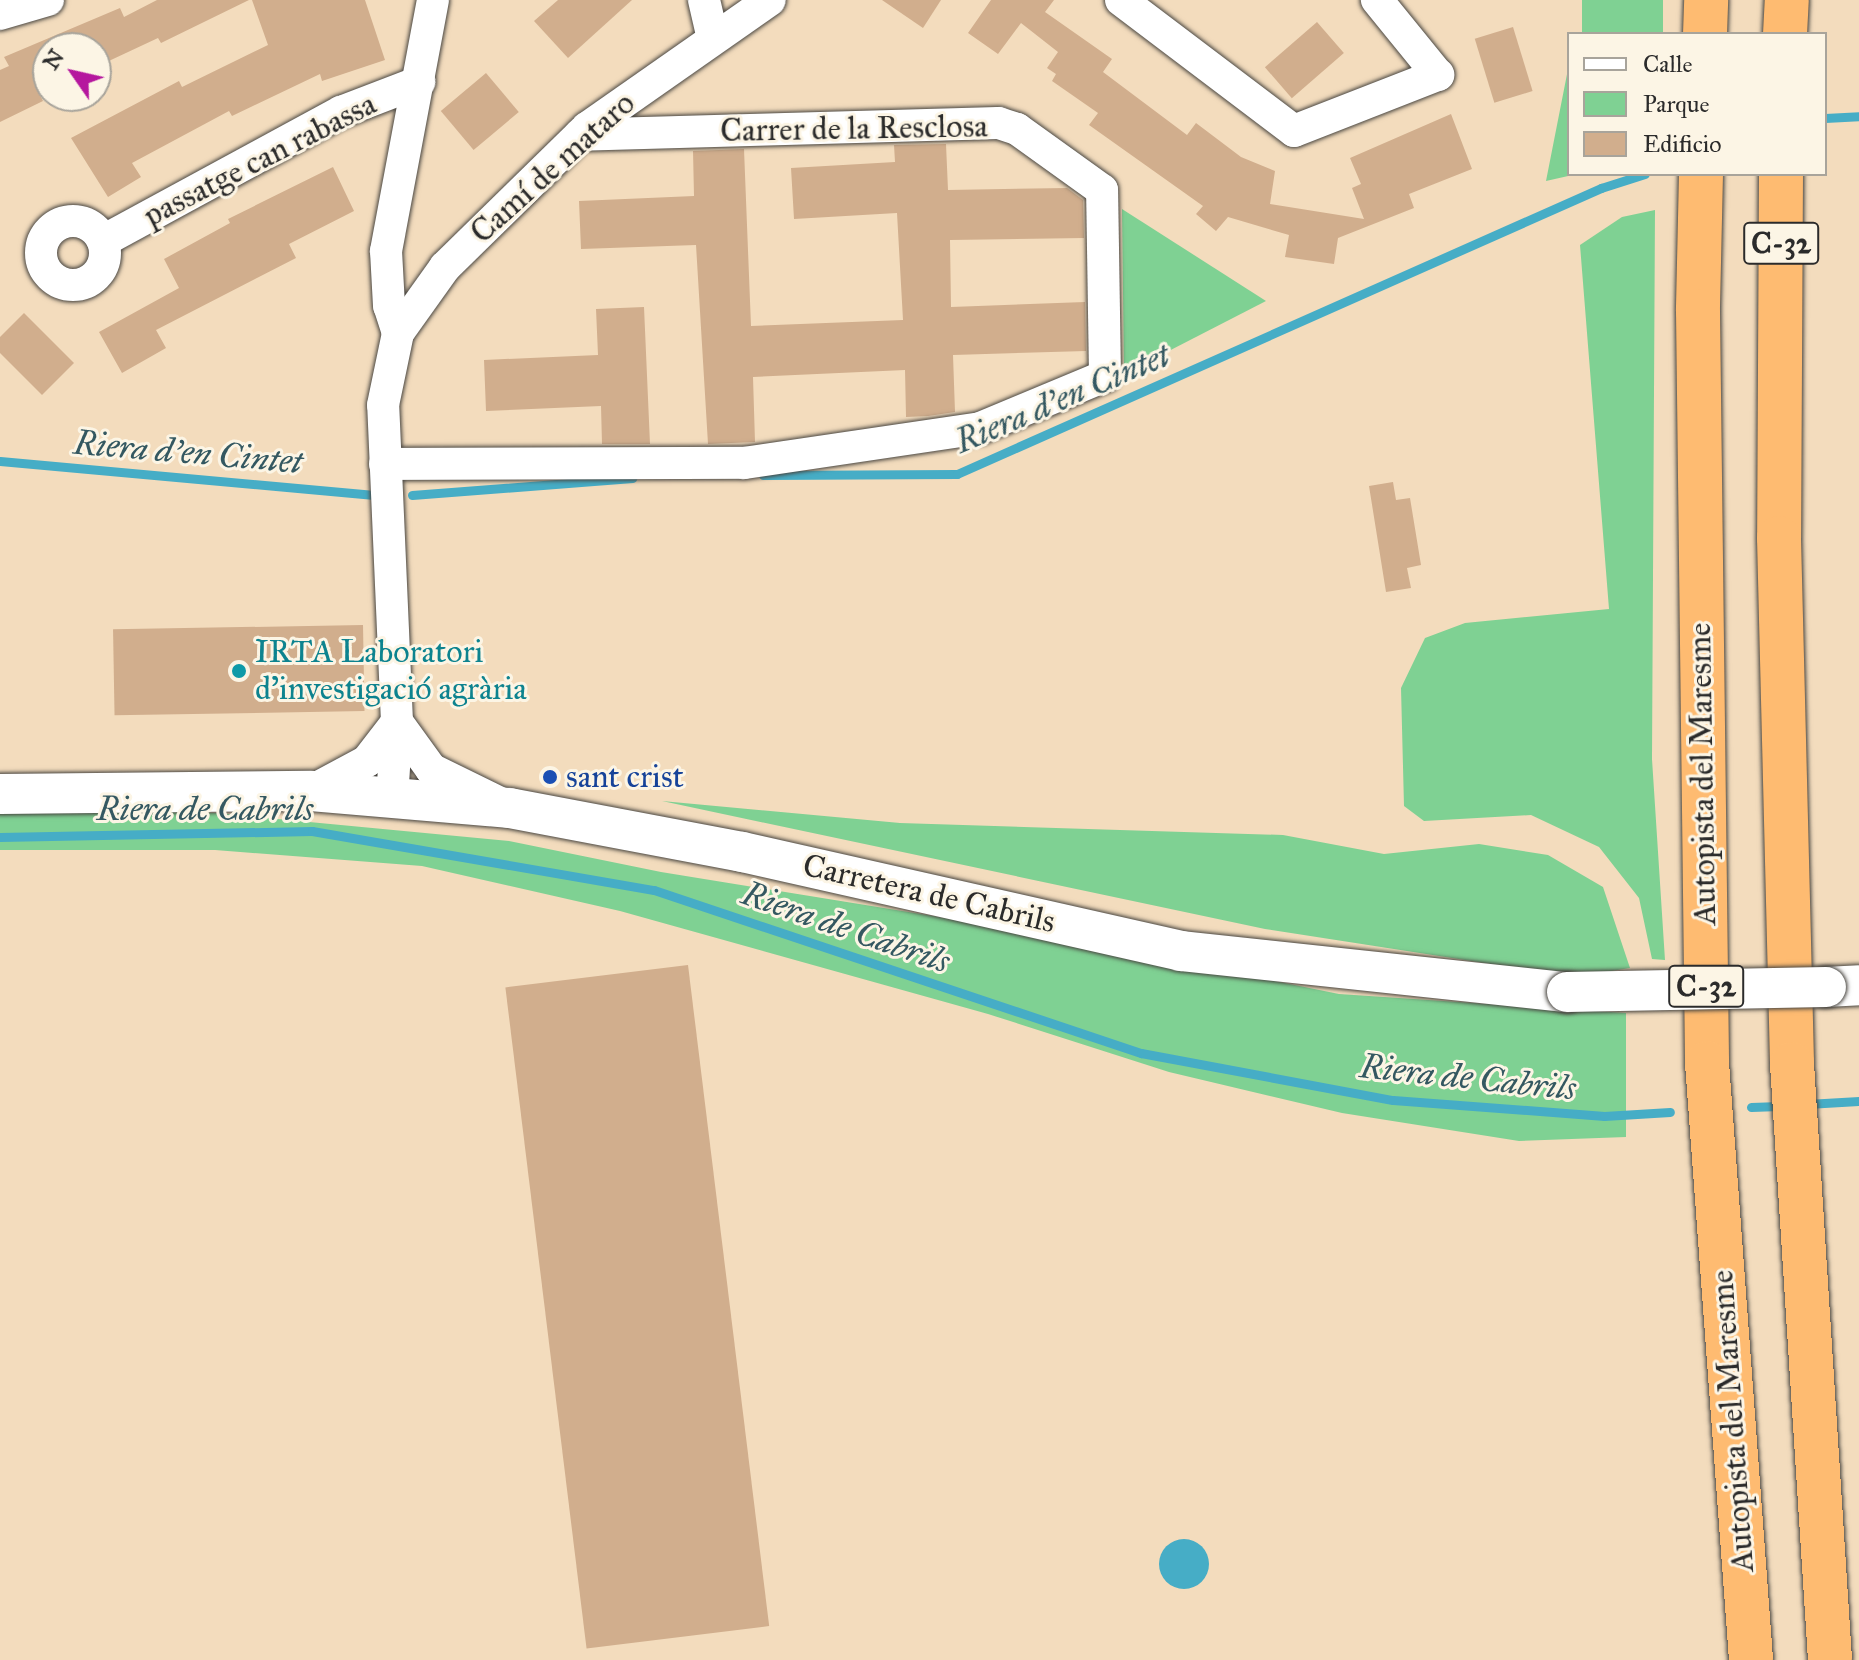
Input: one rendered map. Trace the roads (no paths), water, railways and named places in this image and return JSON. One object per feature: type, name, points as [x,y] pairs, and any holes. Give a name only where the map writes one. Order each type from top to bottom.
[{"type":"highway","points":[[1705,32],[1706,0]]},
{"type":"highway","points":[[1785,32],[1787,0]]},
{"type":"highway","name":"Autopista del Maresme","points":[[1701,176],[1698,311],[1707,1063],[1751,1660]]},
{"type":"highway","name":"C-32","points":[[1781,176],[1779,538],[1792,1064],[1830,1660]]},
{"type":"street","points":[[0,14],[48,0]]},
{"type":"street","points":[[392,799],[397,722],[383,405],[398,333],[389,306],[386,251],[433,0]]},
{"type":"street","points":[[704,0],[712,36]]},
{"type":"street","name":"Camí de mataro","points":[[398,333],[445,267],[580,135],[712,36],[770,0]]},
{"type":"street","points":[[1121,0],[1294,131],[1438,75],[1377,0]]},
{"type":"street","name":"passatge can rabassa","points":[[103,241],[341,112],[419,82]]},
{"type":"street","name":"Carrer de la Resclosa","points":[[385,464],[744,463],[980,428],[1105,376],[1102,190],[1017,129],[999,123],[580,135]]},
{"type":"street","points":[[311,791],[367,761],[397,722]]},
{"type":"street","points":[[397,722],[431,769],[510,808]]},
{"type":"street","name":"Carretera de Cabrils","points":[[0,794],[311,791],[510,808],[742,852],[1181,951],[1567,992],[1842,986]]},
{"type":"water","points":[[1184,1539],[1202,1546],[1209,1564],[1202,1582],[1184,1589],[1166,1582],[1159,1564],[1166,1546]]},
{"type":"waterway","name":"Riera d'en Cintet","points":[[1827,118],[1859,116]]},
{"type":"waterway","name":"Riera d'en Cintet","points":[[763,475],[957,474],[1601,188],[1639,176]]},
{"type":"waterway","name":"Riera d'en Cintet","points":[[0,461],[371,495]]},
{"type":"waterway","name":"Riera d'en Cintet","points":[[412,495],[632,478]]},
{"type":"waterway","name":"Riera de Cabrils","points":[[0,837],[312,831],[654,890],[1141,1053],[1393,1100],[1604,1116],[1670,1112]]},
{"type":"waterway","name":"Riera de Cabrils","points":[[1807,1104],[1859,1101]]},
{"type":"waterway","name":"Riera de Cabrils","points":[[1751,1107],[1784,1106]]},
{"type":"place","name":"IRTA Laboratori d'investigació agrària","points":[[239,671]]},
{"type":"place","name":"sant crist","points":[[550,777]]}]
